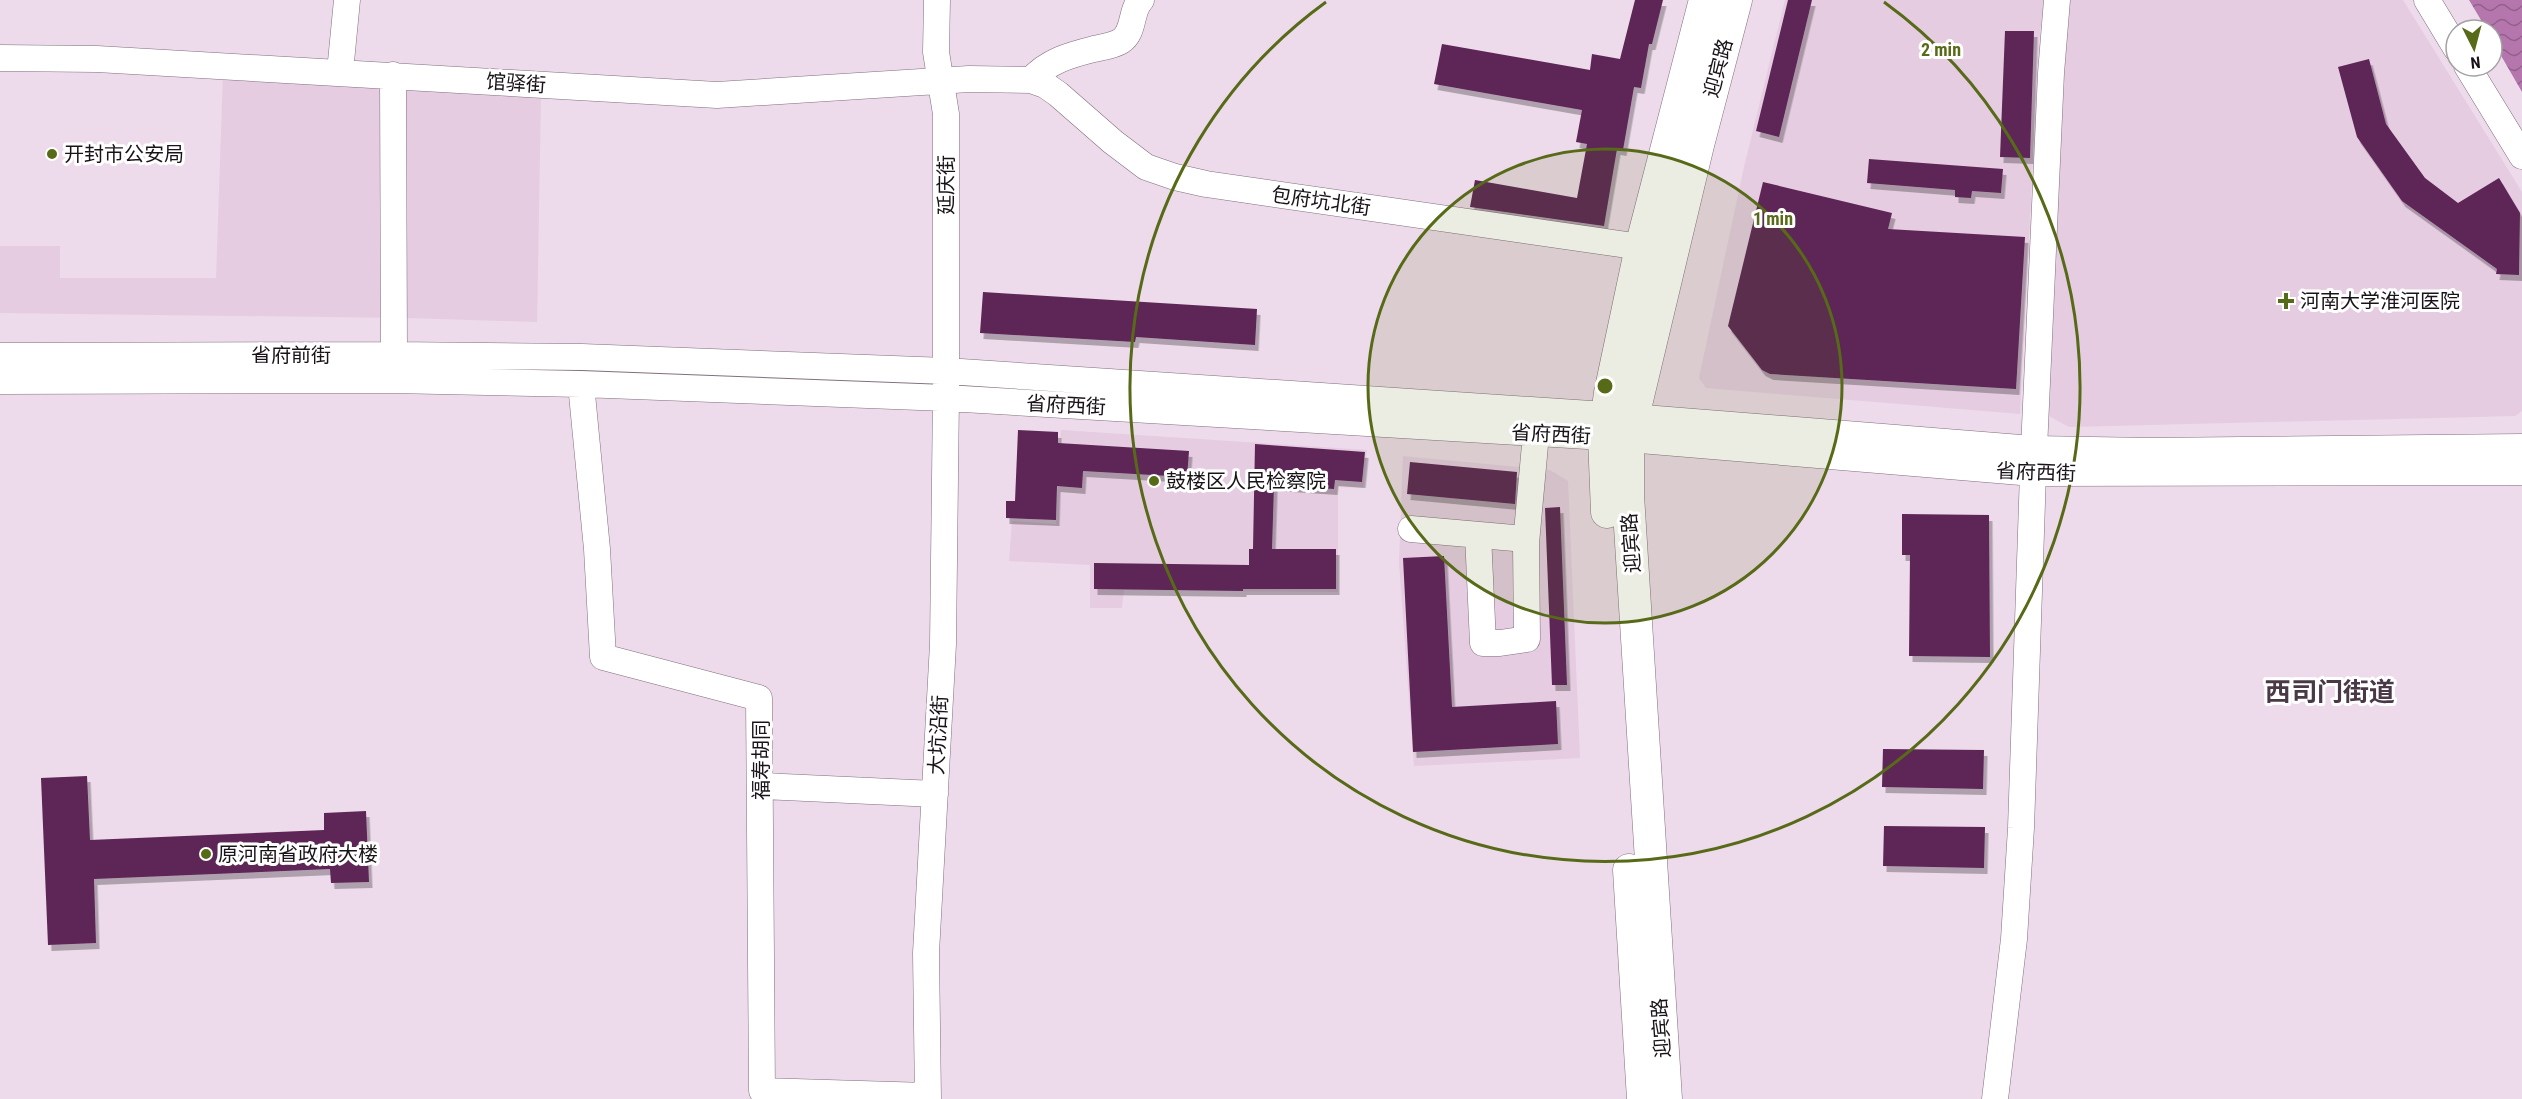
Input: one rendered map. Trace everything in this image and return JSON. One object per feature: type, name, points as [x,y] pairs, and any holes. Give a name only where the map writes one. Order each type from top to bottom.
[{"type":"main road","name":"迎宾路","points":[[1643,1099],[1618,427],[1641,247],[1705,0]]},
{"type":"main road","name":"迎宾路","points":[[1666,1099],[1628,495],[1618,427],[1698,145],[1736,0]]},
{"type":"street","points":[[340,72],[347,0]]},
{"type":"street","name":"延庆街","points":[[937,0],[936,52],[946,114],[946,370]]},
{"type":"street","points":[[1031,80],[1040,70],[1064,57],[1122,40],[1129,33],[1136,5],[1142,0]]},
{"type":"street","points":[[1995,1099],[2014,939],[2021,828],[2050,85],[2057,0]]},
{"type":"street","points":[[2427,0],[2444,28]]},
{"type":"street","name":"馆驿街","points":[[0,58],[97,59],[717,95],[940,81],[1031,80]]},
{"type":"street","points":[[393,75],[394,355]]},
{"type":"street","points":[[2474,78],[2522,156]]},
{"type":"street","name":"包府坑北街","points":[[1031,80],[1046,85],[1058,94],[1113,142],[1146,167],[1175,177],[1206,184],[1641,247]]},
{"type":"street","name":"省府前街","points":[[0,356],[582,357]]},
{"type":"street","name":"省府西街","points":[[582,357],[946,370],[2034,461],[2522,472]]},
{"type":"street","name":"大坑沿街","points":[[927,1097],[926,953],[943,644],[946,370]]},
{"type":"street","name":"省府前街","points":[[0,381],[392,380],[581,384]]},
{"type":"street","name":"省府西街","points":[[581,384],[946,398],[1536,434],[1618,427]]},
{"type":"street","name":"福寿胡同","points":[[581,384],[597,549],[603,657],[759,698],[762,1091],[927,1097]]},
{"type":"street","points":[[1478,535],[1483,643],[1527,639],[1526,539],[1536,434]]},
{"type":"street","name":"省府西街","points":[[2034,461],[2150,451],[2522,447]]},
{"type":"street","points":[[1411,529],[1526,539]]},
{"type":"street","points":[[761,786],[935,794]]},
{"type":"shaded area","points":[[1785,0],[2044,0],[2039,41],[2020,414],[1706,388],[1699,378],[1744,167]]},
{"type":"shaded area","name":"河南大学淮河医院","points":[[2066,0],[2403,0],[2444,66],[2444,78],[2451,78],[2522,192],[2522,411],[2515,416],[2069,427],[2045,414]]},
{"type":"shaded area","points":[[223,74],[541,97],[537,322],[407,318],[0,313],[0,246],[60,246],[60,278],[216,278]]},
{"type":"shaded area","name":"鼓楼区人民检察院","points":[[1061,430],[1367,450],[1363,488],[1338,487],[1338,592],[1124,590],[1122,608],[1090,608],[1090,565],[1009,561],[1012,521],[1056,524]]},
{"type":"shaded area","points":[[1403,456],[1550,470],[1568,481],[1580,758],[1414,766],[1399,563]]},
{"type":"water","points":[[2469,0],[2522,0],[2522,92],[2504,61],[2504,18],[2480,18]]},
{"type":"building","points":[[1635,0],[1663,0],[1652,44],[1649,44],[1641,88],[1634,87],[1623,150],[1617,149],[1604,226],[1470,207],[1475,180],[1577,198],[1587,144],[1576,142],[1582,110],[1434,84],[1442,44],[1590,70],[1592,54],[1620,59]]},
{"type":"building","points":[[1788,0],[1812,0],[1779,137],[1756,131]]},
{"type":"building","points":[[2005,31],[2034,31],[2030,158],[2000,157]]},
{"type":"building","points":[[2369,59],[2386,124],[2425,178],[2458,203],[2499,178],[2520,213],[2519,275],[2496,274],[2497,269],[2402,201],[2357,137],[2338,67]]},
{"type":"building","points":[[1869,159],[2003,169],[2001,193],[1972,191],[1971,198],[1955,197],[1955,190],[1867,183]]},
{"type":"building","points":[[1763,182],[1892,213],[1888,229],[2025,237],[2016,389],[1770,374],[1762,370],[1728,326]]},
{"type":"building","points":[[983,292],[1257,309],[1255,345],[1136,337],[1135,342],[980,333]]},
{"type":"building","points":[[1018,430],[1058,432],[1058,443],[1189,451],[1187,477],[1083,471],[1082,488],[1057,486],[1056,520],[1006,518],[1006,501],[1015,501]]},
{"type":"building","points":[[1255,444],[1365,452],[1362,482],[1335,480],[1334,489],[1274,485],[1272,549],[1336,549],[1336,589],[1243,589],[1243,591],[1094,589],[1094,563],[1249,565],[1249,549],[1253,549]]},
{"type":"building","points":[[1410,462],[1517,472],[1515,504],[1407,494]]},
{"type":"building","points":[[1560,507],[1567,685],[1552,685],[1545,508]]},
{"type":"building","points":[[1902,514],[1989,515],[1990,657],[1909,656],[1910,555],[1902,555]]},
{"type":"building","points":[[1444,556],[1452,707],[1556,701],[1558,744],[1413,752],[1403,558]]},
{"type":"building","points":[[1883,749],[1984,750],[1983,789],[1882,787]]},
{"type":"building","name":"原河南省政府大楼","points":[[87,776],[90,840],[324,830],[324,813],[366,811],[369,882],[331,883],[330,869],[94,879],[96,943],[48,945],[41,778]]},
{"type":"building","points":[[1884,826],[1985,827],[1984,868],[1883,866]]},
{"type":"place","name":"开封市公安局","points":[[52,154]]},
{"type":"place","name":"河南大学淮河医院","points":[[2286,301]]},
{"type":"place","name":"鼓楼区人民检察院","points":[[1154,481]]},
{"type":"place","name":"原河南省政府大楼","points":[[206,854]]},
{"type":"district","name":"西司门街道","points":[[2330,692]]}]
